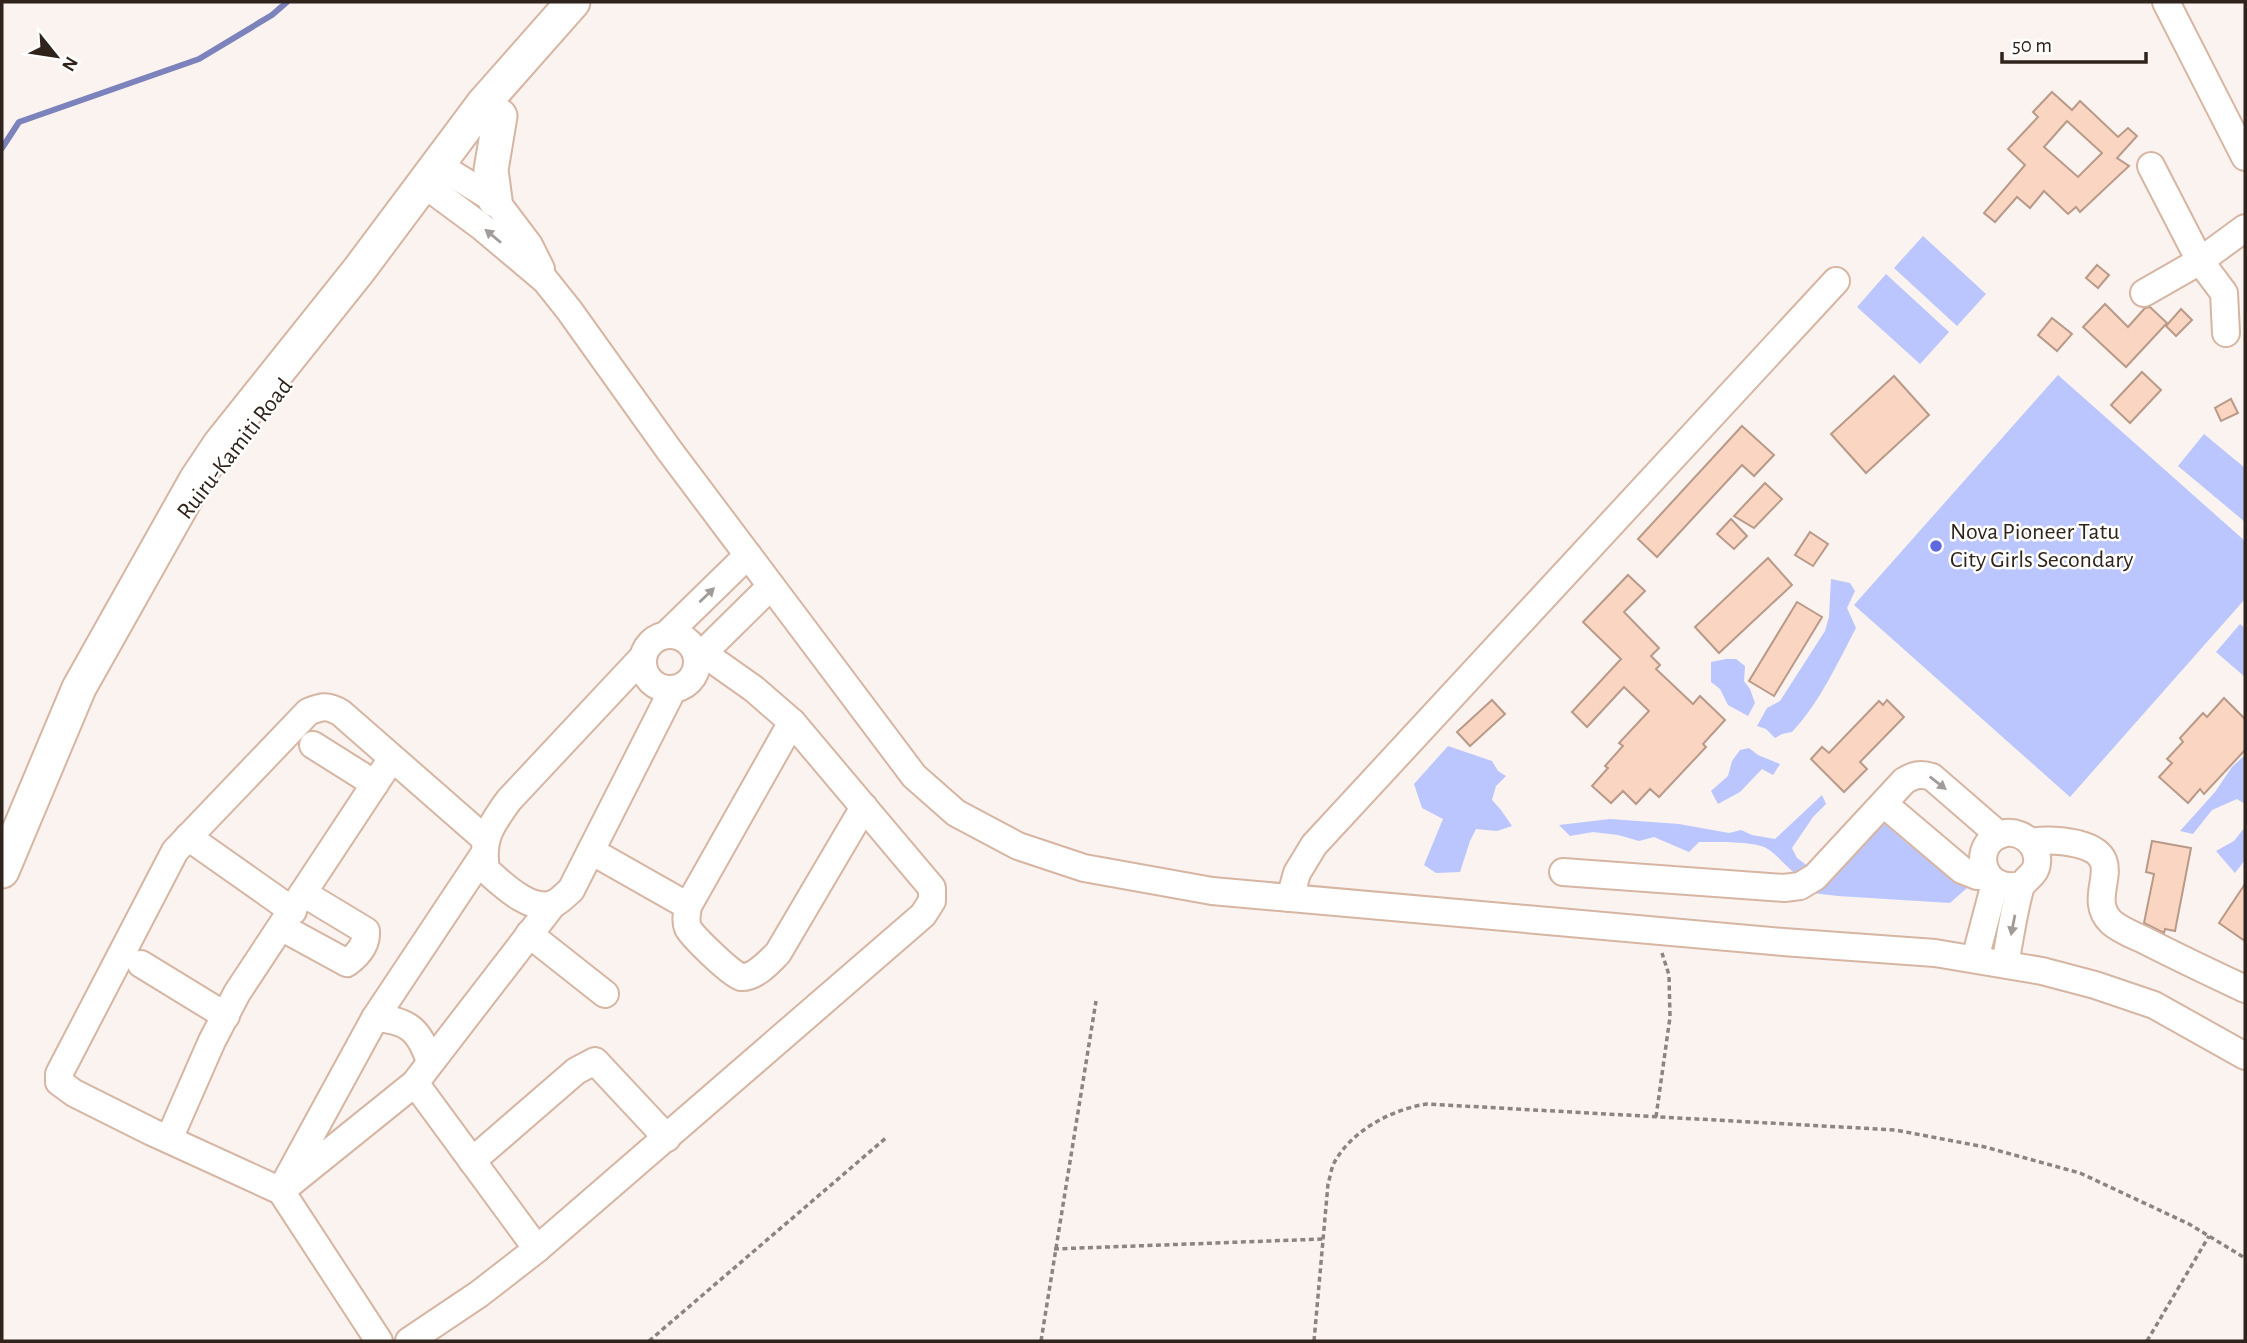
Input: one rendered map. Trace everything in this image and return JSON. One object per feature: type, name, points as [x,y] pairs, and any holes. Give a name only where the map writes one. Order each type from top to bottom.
[{"type":"main road","name":"Ruiru-Kamiti Road","points":[[438,179],[484,104],[573,2]]},
{"type":"main road","name":"Ruiru-Kamiti Road","points":[[2,871],[79,688],[196,480],[220,444],[359,270],[438,179],[500,116],[592,2]]},
{"type":"main road","points":[[495,200],[491,170],[500,116]]},
{"type":"street","points":[[2166,2],[2245,158]]},
{"type":"street","points":[[2151,166],[2200,261],[2224,293],[2226,332]]},
{"type":"street","points":[[438,179],[495,200],[528,245],[545,281]]},
{"type":"street","points":[[438,179],[482,227],[545,281],[569,310],[669,450],[914,776],[956,813],[1018,846],[1084,868],[1212,891],[1935,953],[2005,964],[2095,985],[2154,1005],[2245,1056]]},
{"type":"street","points":[[2144,293],[2200,261],[2245,228]]},
{"type":"street","points":[[1290,898],[1297,873],[1314,845],[1836,281]]},
{"type":"street","points":[[281,1191],[375,1018],[484,847],[494,822],[509,800],[643,657],[651,643],[666,635],[748,555]]},
{"type":"street","points":[[281,1191],[373,1117],[423,1072],[553,904],[571,890],[673,690],[688,682],[700,656],[771,586]]},
{"type":"street","points":[[409,1341],[479,1294],[537,1249],[923,915],[932,901],[932,888],[792,722],[754,689],[700,656],[683,638],[666,635]]},
{"type":"street","points":[[643,657],[642,666],[650,681],[656,686],[673,690]]},
{"type":"street","points":[[379,1341],[281,1191],[74,1093],[59,1083],[59,1074],[174,851],[308,712],[322,706],[341,713],[484,847],[486,870],[522,899],[553,904]]},
{"type":"street","points":[[792,722],[688,906],[686,916],[689,929],[730,972],[740,977],[751,975],[768,964],[778,953],[864,807]]},
{"type":"street","points":[[313,745],[375,784]]},
{"type":"street","points":[[169,1139],[237,993],[392,758]]},
{"type":"street","points":[[1563,872],[1784,888],[1800,886],[1815,877],[1904,781],[1914,775],[1931,777],[1999,835]]},
{"type":"street","points":[[1884,804],[1962,870],[1976,876],[1991,879],[2012,887],[2021,885],[2034,873],[2037,855],[2030,842],[2020,834],[2011,832],[1999,835],[1984,851],[1983,860],[1991,879],[1975,959]]},
{"type":"street","points":[[188,837],[292,910]]},
{"type":"street","points":[[2030,842],[2064,840],[2096,851],[2106,864],[2102,907],[2109,920],[2162,950],[2245,989]]},
{"type":"street","points":[[591,850],[688,906]]},
{"type":"street","points":[[2005,964],[2021,885]]},
{"type":"street","points":[[529,934],[605,994]]},
{"type":"street","points":[[141,964],[226,1016]]},
{"type":"street","points":[[375,1018],[397,1019],[415,1031],[424,1043],[423,1072],[472,1161],[537,1249]]},
{"type":"street","points":[[472,1161],[576,1071],[595,1061],[667,1138]]},
{"type":"street","points":[[338,1086],[351,1106],[373,1117]]},
{"type":"path","points":[[1655,931],[1669,975],[1670,1017],[1656,1117]]},
{"type":"path","points":[[1041,1341],[1096,1002]]},
{"type":"path","points":[[1314,1341],[1328,1184],[1334,1164],[1345,1148],[1387,1115],[1427,1104],[1895,1130],[1985,1147],[2080,1173],[2189,1224],[2245,1258]]},
{"type":"path","points":[[649,1341],[887,1137]]},
{"type":"path","points":[[2147,1341],[2209,1237]]},
{"type":"path","points":[[1054,1249],[1323,1239]]},
{"type":"shaded area","points":[[1923,236],[1986,294],[1957,326],[1894,268]]},
{"type":"shaded area","points":[[1886,274],[1949,332],[1920,364],[1857,307]]},
{"type":"shaded area","points":[[2058,375],[2245,541],[2245,599],[2070,797],[1854,605]]},
{"type":"shaded area","points":[[2204,434],[2245,468],[2245,522],[2178,466]]},
{"type":"shaded area","points":[[1831,579],[1850,583],[1855,591],[1847,608],[1856,628],[1811,708],[1792,732],[1775,738],[1766,729],[1757,726],[1767,708],[1780,701],[1825,631],[1829,617]]},
{"type":"shaded area","points":[[2240,624],[2245,628],[2245,677],[2216,652]]},
{"type":"shaded area","points":[[1736,659],[1745,666],[1744,681],[1755,703],[1748,716],[1728,705],[1720,689],[1711,682],[1711,662]]},
{"type":"shaded area","points":[[1448,746],[1492,761],[1498,771],[1506,776],[1496,786],[1492,800],[1512,826],[1497,831],[1476,829],[1460,872],[1436,873],[1424,865],[1443,819],[1422,808],[1414,784]]},
{"type":"shaded area","points":[[1749,748],[1780,764],[1773,775],[1762,769],[1740,792],[1718,804],[1711,791],[1728,776],[1732,761],[1740,750]]},
{"type":"shaded area","points":[[2245,755],[2245,804],[2237,799],[2212,810],[2193,834],[2180,831],[2215,792],[2232,767]]},
{"type":"shaded area","points":[[1822,795],[1826,804],[1813,817],[1792,848],[1797,858],[1809,867],[1796,874],[1769,850],[1753,844],[1699,842],[1689,852],[1654,837],[1639,841],[1593,832],[1570,836],[1559,825],[1610,819],[1679,824],[1729,833],[1741,830],[1775,839]]},
{"type":"shaded area","points":[[1885,824],[1909,845],[1968,887],[1950,903],[1812,893],[1869,836]]},
{"type":"shaded area","points":[[2245,827],[2245,860],[2235,873],[2216,851],[2234,841]]},
{"type":"building","points":[[2052,92],[2072,110],[2080,101],[2118,137],[2128,128],[2137,136],[2117,158],[2129,166],[2080,212],[2076,207],[2068,214],[2044,191],[2030,208],[2017,197],[1995,222],[1984,213],[2025,165],[2008,149],[2038,117],[2033,112]],"holes":[[[2067,121],[2102,153],[2078,177],[2044,147]]]},
{"type":"building","points":[[2097,265],[2109,275],[2098,288],[2086,278]]},
{"type":"building","points":[[2105,304],[2128,327],[2145,308],[2150,307],[2167,323],[2126,367],[2083,327]]},
{"type":"building","points":[[2181,309],[2192,320],[2176,336],[2166,326]]},
{"type":"building","points":[[2052,318],[2072,334],[2057,351],[2038,335]]},
{"type":"building","points":[[2142,372],[2161,390],[2130,423],[2111,405]]},
{"type":"building","points":[[1894,376],[1929,415],[1866,473],[1831,434]]},
{"type":"building","points":[[2231,399],[2238,413],[2221,421],[2215,408]]},
{"type":"building","points":[[1742,426],[1774,455],[1754,476],[1742,465],[1657,557],[1638,539]]},
{"type":"building","points":[[1765,483],[1782,499],[1754,528],[1734,516]]},
{"type":"building","points":[[1731,519],[1747,536],[1734,549],[1717,534]]},
{"type":"building","points":[[1810,532],[1828,544],[1813,566],[1795,555]]},
{"type":"building","points":[[1768,558],[1792,585],[1719,653],[1695,627]]},
{"type":"building","points":[[1628,575],[1645,591],[1624,612],[1659,648],[1651,656],[1660,665],[1656,669],[1693,704],[1700,696],[1725,720],[1703,744],[1706,747],[1659,797],[1650,789],[1636,804],[1623,791],[1611,803],[1592,786],[1623,746],[1619,743],[1649,711],[1624,687],[1587,727],[1572,712],[1621,659],[1583,622]]},
{"type":"building","points":[[1797,602],[1822,617],[1774,696],[1749,681]]},
{"type":"building","points":[[2224,698],[2245,719],[2245,750],[2204,794],[2200,789],[2188,803],[2159,777],[2172,763],[2167,759],[2183,742],[2180,738],[2203,713],[2207,717]]},
{"type":"building","points":[[1492,700],[1505,714],[1470,746],[1457,732]]},
{"type":"building","points":[[1887,700],[1904,717],[1860,762],[1867,769],[1844,792],[1811,759],[1822,747],[1829,753],[1879,701],[1883,705]]},
{"type":"building","points":[[2152,841],[2191,848],[2175,931],[2165,929],[2164,933],[2144,923],[2154,874],[2146,872]]},
{"type":"building","points":[[2245,884],[2245,941],[2219,923]]},
{"type":"waterway","points":[[2,148],[19,122],[199,59],[272,15],[287,2]]},
{"type":"place","name":"Nova Pioneer Tatu City Girls Secondary","points":[[1936,546]]}]
